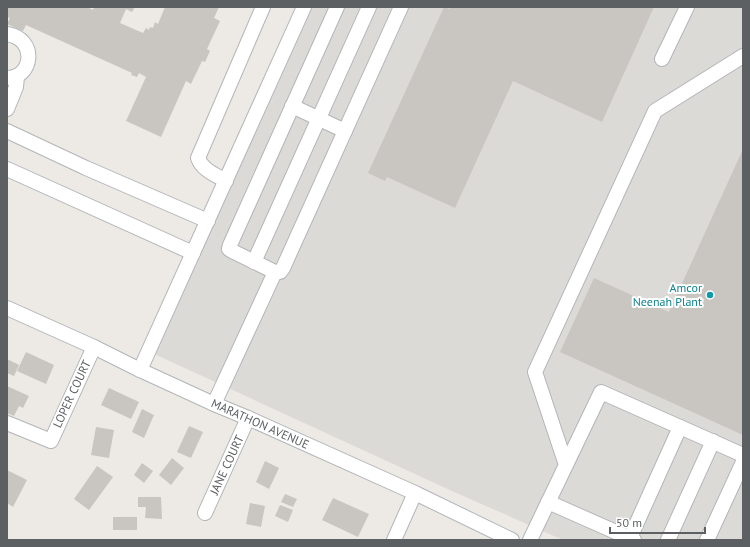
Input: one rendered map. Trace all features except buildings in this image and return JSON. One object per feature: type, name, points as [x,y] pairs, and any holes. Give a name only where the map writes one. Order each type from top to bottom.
[{"type":"street","points":[[226,181],[205,169],[199,162],[198,158],[263,7]]},
{"type":"street","points":[[140,370],[304,7]]},
{"type":"street","points":[[337,7],[229,249],[275,272],[280,272],[283,268],[345,131],[398,8]]},
{"type":"street","points":[[254,262],[369,7]]},
{"type":"street","points":[[662,59],[687,7]]},
{"type":"street","points":[[7,34],[13,35],[25,44],[29,58],[23,72],[12,77],[16,86],[7,109]]},
{"type":"street","points":[[566,464],[535,372],[655,111],[743,56]]},
{"type":"street","points":[[292,106],[345,131]]},
{"type":"street","points":[[7,131],[86,168],[208,221]]},
{"type":"street","points":[[7,168],[193,253]]},
{"type":"street","points":[[214,404],[275,272]]},
{"type":"street","name":"MARATHON AVENUE","points":[[7,308],[94,347],[214,404],[415,493],[512,540]]},
{"type":"street","name":"LOPER COURT","points":[[7,423],[51,441],[94,347]]},
{"type":"street","points":[[530,540],[601,392],[743,455]]},
{"type":"street","name":"JANE COURT","points":[[205,512],[248,418]]},
{"type":"street","points":[[548,502],[609,535],[632,539],[680,427]]},
{"type":"street","points":[[668,540],[713,441]]},
{"type":"street","points":[[707,540],[743,462]]},
{"type":"street","points":[[394,540],[415,493]]},
{"type":"shaded area","points":[[311,7],[743,7],[743,540],[563,540],[452,491],[152,353]]},
{"type":"place","name":"Amcor Neenah Plant","points":[[710,295]]}]
